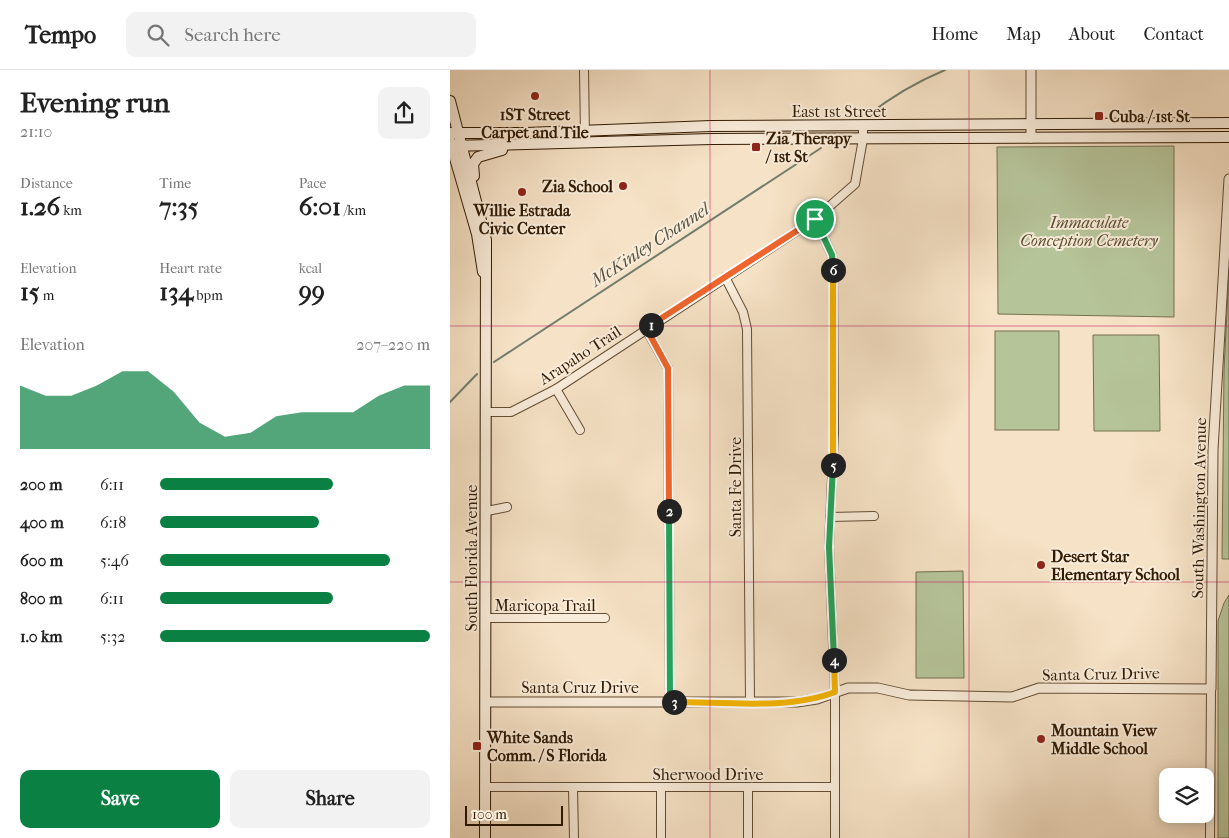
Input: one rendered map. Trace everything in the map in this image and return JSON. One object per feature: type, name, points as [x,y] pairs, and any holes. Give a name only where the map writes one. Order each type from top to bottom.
[{"type":"main road","points":[[450,101],[454,133],[453,145]]},
{"type":"main road","name":"East 1st Street","points":[[454,133],[863,126],[1229,123]]},
{"type":"main road","name":"East 1st Street","points":[[453,145],[520,146],[586,142],[863,139],[1229,137]]},
{"type":"main road","name":"South Florida Avenue","points":[[453,145],[484,226],[487,258],[485,278],[487,511],[485,838]]},
{"type":"main road","name":"South Florida Avenue","points":[[453,145],[477,234],[479,258],[485,278]]},
{"type":"main road","points":[[484,226],[483,211],[476,188],[473,164],[478,157],[520,146]]},
{"type":"street","points":[[584,70],[586,142]]},
{"type":"street","points":[[1031,70],[1031,138]]},
{"type":"street","name":"Arapaho Trail","points":[[486,412],[511,412],[556,389],[646,328],[815,219],[855,184],[863,139],[863,126]]},
{"type":"street","points":[[944,139],[945,126]]},
{"type":"street","name":"South Washington Avenue","points":[[1210,838],[1213,450],[1229,179]]},
{"type":"street","points":[[815,219],[832,255],[833,270],[834,432],[829,547],[835,692],[835,838]]},
{"type":"street","name":"Santa Fe Drive","points":[[725,277],[744,312],[747,329],[750,702]]},
{"type":"street","points":[[646,328],[668,368],[670,702]]},
{"type":"street","points":[[556,389],[580,430]]},
{"type":"street","points":[[487,511],[507,507]]},
{"type":"street","points":[[830,517],[874,516]]},
{"type":"street","name":"Maricopa Trail","points":[[486,618],[605,618]]},
{"type":"street","name":"Santa Cruz Drive","points":[[486,702],[797,702],[817,699],[848,688],[878,688],[909,695],[1012,697],[1039,688],[1211,689]]},
{"type":"street","points":[[748,787],[748,838]]},
{"type":"street","name":"Sherwood Drive","points":[[485,788],[835,787]]},
{"type":"street","points":[[661,838],[662,788]]},
{"type":"street","points":[[573,789],[574,838]]},
{"type":"green space","name":"Immaculate Conception Cemetery","points":[[1174,146],[1174,317],[998,314],[997,147]]},
{"type":"green space","points":[[1229,272],[1229,559],[1222,559],[1224,370]]},
{"type":"green space","points":[[995,331],[1059,331],[1059,430],[995,430]]},
{"type":"green space","points":[[1093,335],[1159,335],[1160,431],[1094,431]]},
{"type":"green space","points":[[963,571],[964,678],[916,678],[916,572]]},
{"type":"green space","points":[[1229,595],[1229,838],[1218,838],[1218,621]]},
{"type":"waterway","name":"McKinley Channel","points":[[867,116],[904,90],[945,70]]},
{"type":"waterway","name":"McKinley Channel","points":[[494,362],[821,148]]},
{"type":"waterway","name":"McKinley Channel","points":[[450,402],[477,374]]},
{"type":"place","name":"1ST Street Carpet and Tile","points":[[535,96]]},
{"type":"place","name":"Cuba / 1st St","points":[[1099,116]]},
{"type":"place","name":"Zia Therapy / 1st St","points":[[756,147]]},
{"type":"place","name":"Zia School","points":[[623,186]]},
{"type":"place","name":"Willie Estrada Civic Center","points":[[522,192]]},
{"type":"place","name":"Desert Star Elementary School","points":[[1041,565]]},
{"type":"place","name":"Mountain View Middle School","points":[[1041,739]]},
{"type":"place","name":"White Sands Comm. / S Florida","points":[[477,746]]},
{"type":"route","points":[[815,219],[832,255],[833,270],[834,432],[829,547],[835,692],[817,699],[797,702],[670,702],[668,368],[646,328],[815,219]]}]
